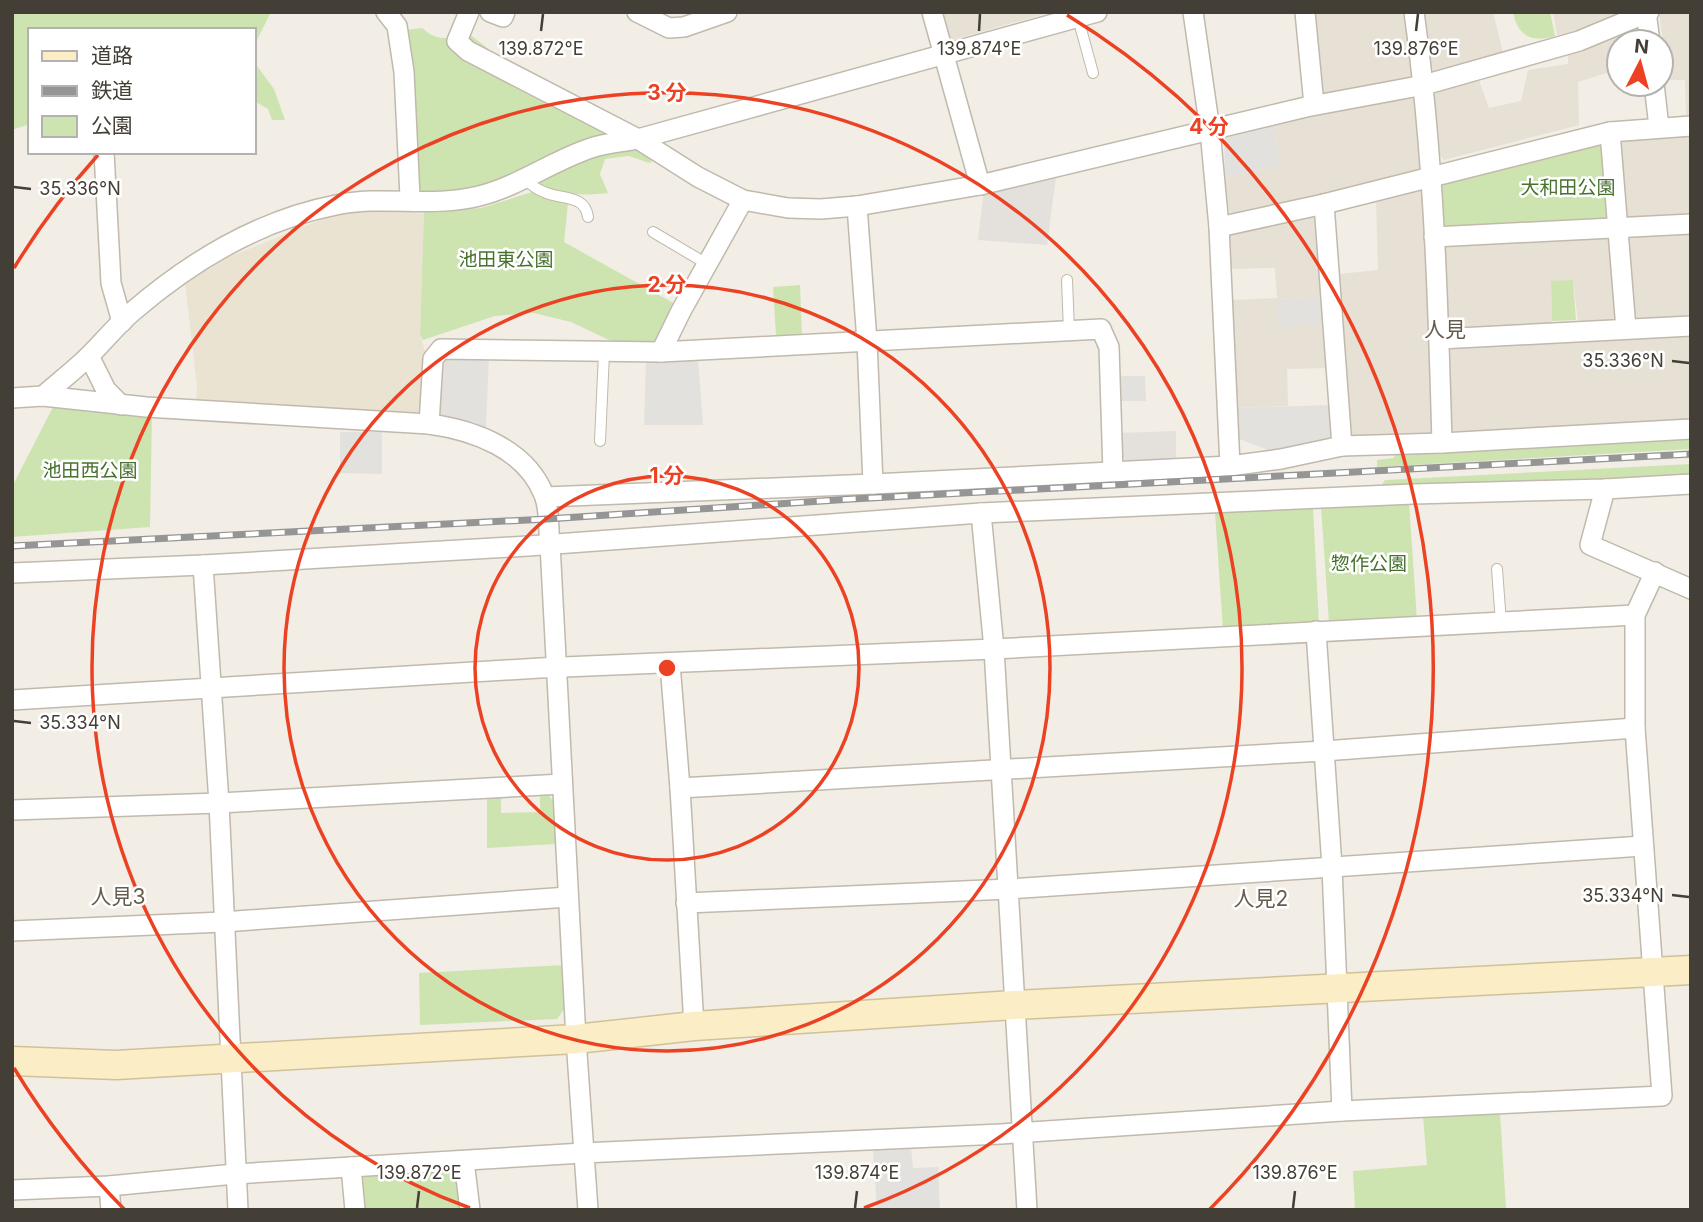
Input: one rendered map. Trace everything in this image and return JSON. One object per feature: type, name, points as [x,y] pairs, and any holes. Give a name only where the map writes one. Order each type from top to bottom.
[{"type":"street","points":[[386,12],[397,26],[404,72],[410,197]]},
{"type":"street","points":[[469,12],[457,41],[468,51],[638,139],[698,177],[743,200],[788,208],[857,206],[980,185],[1314,106],[1424,85],[1579,41],[1647,13]]},
{"type":"street","points":[[490,12],[503,17],[505,12]]},
{"type":"street","points":[[637,12],[674,20],[684,27],[727,12]]},
{"type":"street","points":[[932,12],[980,185]]},
{"type":"street","points":[[1192,12],[1210,130],[1219,228],[1230,466]]},
{"type":"street","points":[[1305,12],[1314,106]]},
{"type":"street","points":[[1414,12],[1424,85],[1443,443]]},
{"type":"street","points":[[43,396],[89,356],[122,322],[202,258],[253,233],[303,214],[371,199],[410,203],[450,202],[481,196],[592,148],[638,139],[1088,15]]},
{"type":"street","points":[[1656,98],[1660,127]]},
{"type":"street","points":[[1219,228],[1610,132],[1691,126]]},
{"type":"street","points":[[1610,132],[1626,329]]},
{"type":"street","points":[[104,154],[111,283],[122,322]]},
{"type":"street","points":[[661,352],[743,200]]},
{"type":"street","points":[[1324,204],[1342,446]]},
{"type":"street","points":[[857,206],[867,341],[873,484]]},
{"type":"street","points":[[1434,237],[1691,224]]},
{"type":"street","points":[[1439,339],[1691,326]]},
{"type":"street","points":[[429,424],[433,359],[441,349],[661,352],[1101,329],[1109,347],[1113,472]]},
{"type":"street","points":[[89,356],[106,390],[121,405]]},
{"type":"street","points":[[12,398],[43,396],[121,405],[456,427],[478,434],[501,446],[535,478],[545,497],[550,544],[576,1039],[588,1210]]},
{"type":"street","points":[[545,497],[1230,466],[1342,446],[1691,429]]},
{"type":"street","points":[[12,573],[202,565],[550,544],[981,513],[1691,484]]},
{"type":"street","points":[[1605,489],[1590,545],[1691,589]]},
{"type":"street","points":[[981,513],[994,649],[1027,1210]]},
{"type":"street","points":[[202,565],[219,803],[234,1174],[238,1210]]},
{"type":"street","points":[[12,1190],[109,1186],[234,1174],[583,1153],[1022,1132],[1342,1111],[1662,1096],[1635,728],[1635,615],[1655,572]]},
{"type":"street","points":[[12,700],[557,667],[994,649],[1635,615]]},
{"type":"street","points":[[1316,631],[1332,867],[1342,1111]]},
{"type":"street","points":[[670,664],[694,1026]]},
{"type":"street","points":[[680,788],[1324,751],[1635,728]]},
{"type":"street","points":[[12,810],[219,803],[562,784]]},
{"type":"street","points":[[686,903],[1009,889],[1643,846]]},
{"type":"street","points":[[12,931],[223,922],[568,897]]},
{"type":"street","points":[[12,1061],[116,1065],[576,1039],[694,1026],[1014,1005],[1691,970]]},
{"type":"street","points":[[464,1161],[470,1210]]},
{"type":"street","points":[[351,1167],[355,1210]]},
{"type":"street","points":[[109,1186],[111,1210]]},
{"type":"lane","points":[[1088,15],[1093,73]]},
{"type":"lane","points":[[525,179],[543,192],[578,200],[584,204],[588,217]]},
{"type":"lane","points":[[653,232],[707,264]]},
{"type":"lane","points":[[1067,280],[1069,331]]},
{"type":"lane","points":[[600,441],[604,353]]},
{"type":"lane","points":[[1497,569],[1501,623]]},
{"type":"shaded area","points":[[939,12],[1051,12],[952,40],[946,38]]},
{"type":"shaded area","points":[[1313,12],[1405,12],[1413,78],[1322,95]]},
{"type":"shaded area","points":[[1421,12],[1493,12],[1503,53],[1433,73],[1429,69]]},
{"type":"shaded area","points":[[1553,12],[1623,12],[1580,30],[1557,35]]},
{"type":"shaded area","points":[[1659,12],[1691,12],[1691,117],[1686,115],[1685,80],[1675,80],[1675,28],[1661,28]]},
{"type":"shaded area","points":[[1605,37],[1605,73],[1578,82],[1579,125],[1444,160],[1434,138],[1429,92],[1479,80],[1489,108],[1521,101],[1528,70],[1568,64],[1568,49]]},
{"type":"shaded area","points":[[1411,95],[1416,98],[1422,169],[1237,215],[1232,215],[1229,211],[1225,177],[1280,166],[1274,125]]},
{"type":"shaded area","points":[[1274,125],[1280,166],[1225,177],[1224,141],[1229,133]]},
{"type":"shaded area","points":[[1691,133],[1691,217],[1624,220],[1618,143],[1621,135]]},
{"type":"shaded area","points":[[1056,177],[1047,245],[978,240],[984,189]]},
{"type":"shaded area","points":[[1422,189],[1437,429],[1432,436],[1354,438],[1347,431],[1339,274],[1378,270],[1376,198]]},
{"type":"shaded area","points":[[373,207],[424,214],[420,334],[426,354],[422,417],[196,399],[197,386],[185,283],[231,256],[323,219]]},
{"type":"shaded area","points":[[1319,212],[1324,296],[1277,299],[1325,324],[1328,368],[1287,369],[1288,406],[1235,408],[1230,300],[1277,298],[1275,268],[1229,269],[1229,237],[1233,233]]},
{"type":"shaded area","points":[[1691,231],[1691,315],[1637,319],[1631,315],[1625,239],[1629,236]]},
{"type":"shaded area","points":[[1610,235],[1616,315],[1612,320],[1578,321],[1573,280],[1551,282],[1552,323],[1455,332],[1445,328],[1444,239]]},
{"type":"shaded area","points":[[1324,296],[1325,324],[1279,327],[1277,299]]},
{"type":"shaded area","points":[[1691,330],[1691,423],[1451,435],[1448,347]]},
{"type":"shaded area","points":[[489,356],[486,428],[474,422],[441,415],[436,408],[440,358]]},
{"type":"shaded area","points":[[698,358],[703,425],[644,425],[646,360]]},
{"type":"shaded area","points":[[1117,376],[1145,376],[1146,401],[1118,401]]},
{"type":"shaded area","points":[[1331,405],[1333,439],[1328,442],[1270,451],[1237,438],[1235,408]]},
{"type":"shaded area","points":[[1176,431],[1176,460],[1128,463],[1119,454],[1119,433]]},
{"type":"shaded area","points":[[340,432],[382,432],[382,474],[340,473]]},
{"type":"shaded area","points":[[911,1147],[913,1168],[938,1167],[940,1210],[877,1210],[873,1150]]},
{"type":"green space","points":[[12,12],[274,12],[270,14],[256,42],[256,28],[28,28],[28,125],[12,130]]},
{"type":"green space","points":[[1513,12],[1550,12],[1555,36],[1539,39],[1527,36],[1518,27]]},
{"type":"green space","points":[[422,28],[433,36],[444,38],[468,33],[495,54],[505,76],[605,128],[609,135],[538,160],[514,173],[486,183],[436,195],[415,192],[405,30]]},
{"type":"green space","points":[[256,65],[274,89],[285,120],[272,120],[268,109],[256,102]]},
{"type":"green space","name":"大和田公園","points":[[1606,142],[1609,220],[1440,230],[1440,182]]},
{"type":"green space","points":[[599,151],[637,151],[648,155],[652,162],[629,156],[605,159],[600,174],[608,193],[573,194],[539,185],[540,181],[575,161],[588,161]]},
{"type":"green space","name":"池田東公園","points":[[532,192],[568,204],[564,242],[677,305],[656,343],[626,348],[571,322],[534,313],[495,316],[423,340],[420,334],[424,211],[481,208]]},
{"type":"green space","points":[[1573,280],[1576,320],[1552,321],[1551,281]]},
{"type":"green space","points":[[800,285],[802,335],[776,336],[773,287]]},
{"type":"green space","name":"池田西公園","points":[[54,405],[152,413],[150,527],[12,537],[12,487]]},
{"type":"green space","points":[[1691,435],[1691,449],[1377,467],[1377,460],[1394,458],[1395,452]]},
{"type":"green space","points":[[1691,464],[1691,477],[1381,486],[1385,480]]},
{"type":"green space","name":"惣作公園","points":[[1409,502],[1417,620],[1329,623],[1321,506]]},
{"type":"green space","points":[[1313,507],[1319,625],[1223,630],[1215,513]]},
{"type":"green space","points":[[546,792],[554,802],[556,844],[487,848],[487,795],[501,794],[501,813],[540,812],[540,793]]},
{"type":"green space","points":[[564,965],[565,1008],[557,1019],[420,1025],[419,973]]},
{"type":"green space","points":[[1500,1112],[1506,1208],[1355,1210],[1353,1171],[1427,1165],[1423,1117]]},
{"type":"green space","points":[[456,1171],[462,1210],[364,1210],[361,1181],[366,1174]]},
{"type":"railway","points":[[12,546],[547,519],[852,499],[1691,454]]},
{"type":"district","name":"人見","points":[[1445,330]]},
{"type":"district","name":"人見3","points":[[118,897]]},
{"type":"district","name":"人見2","points":[[1261,899]]}]
